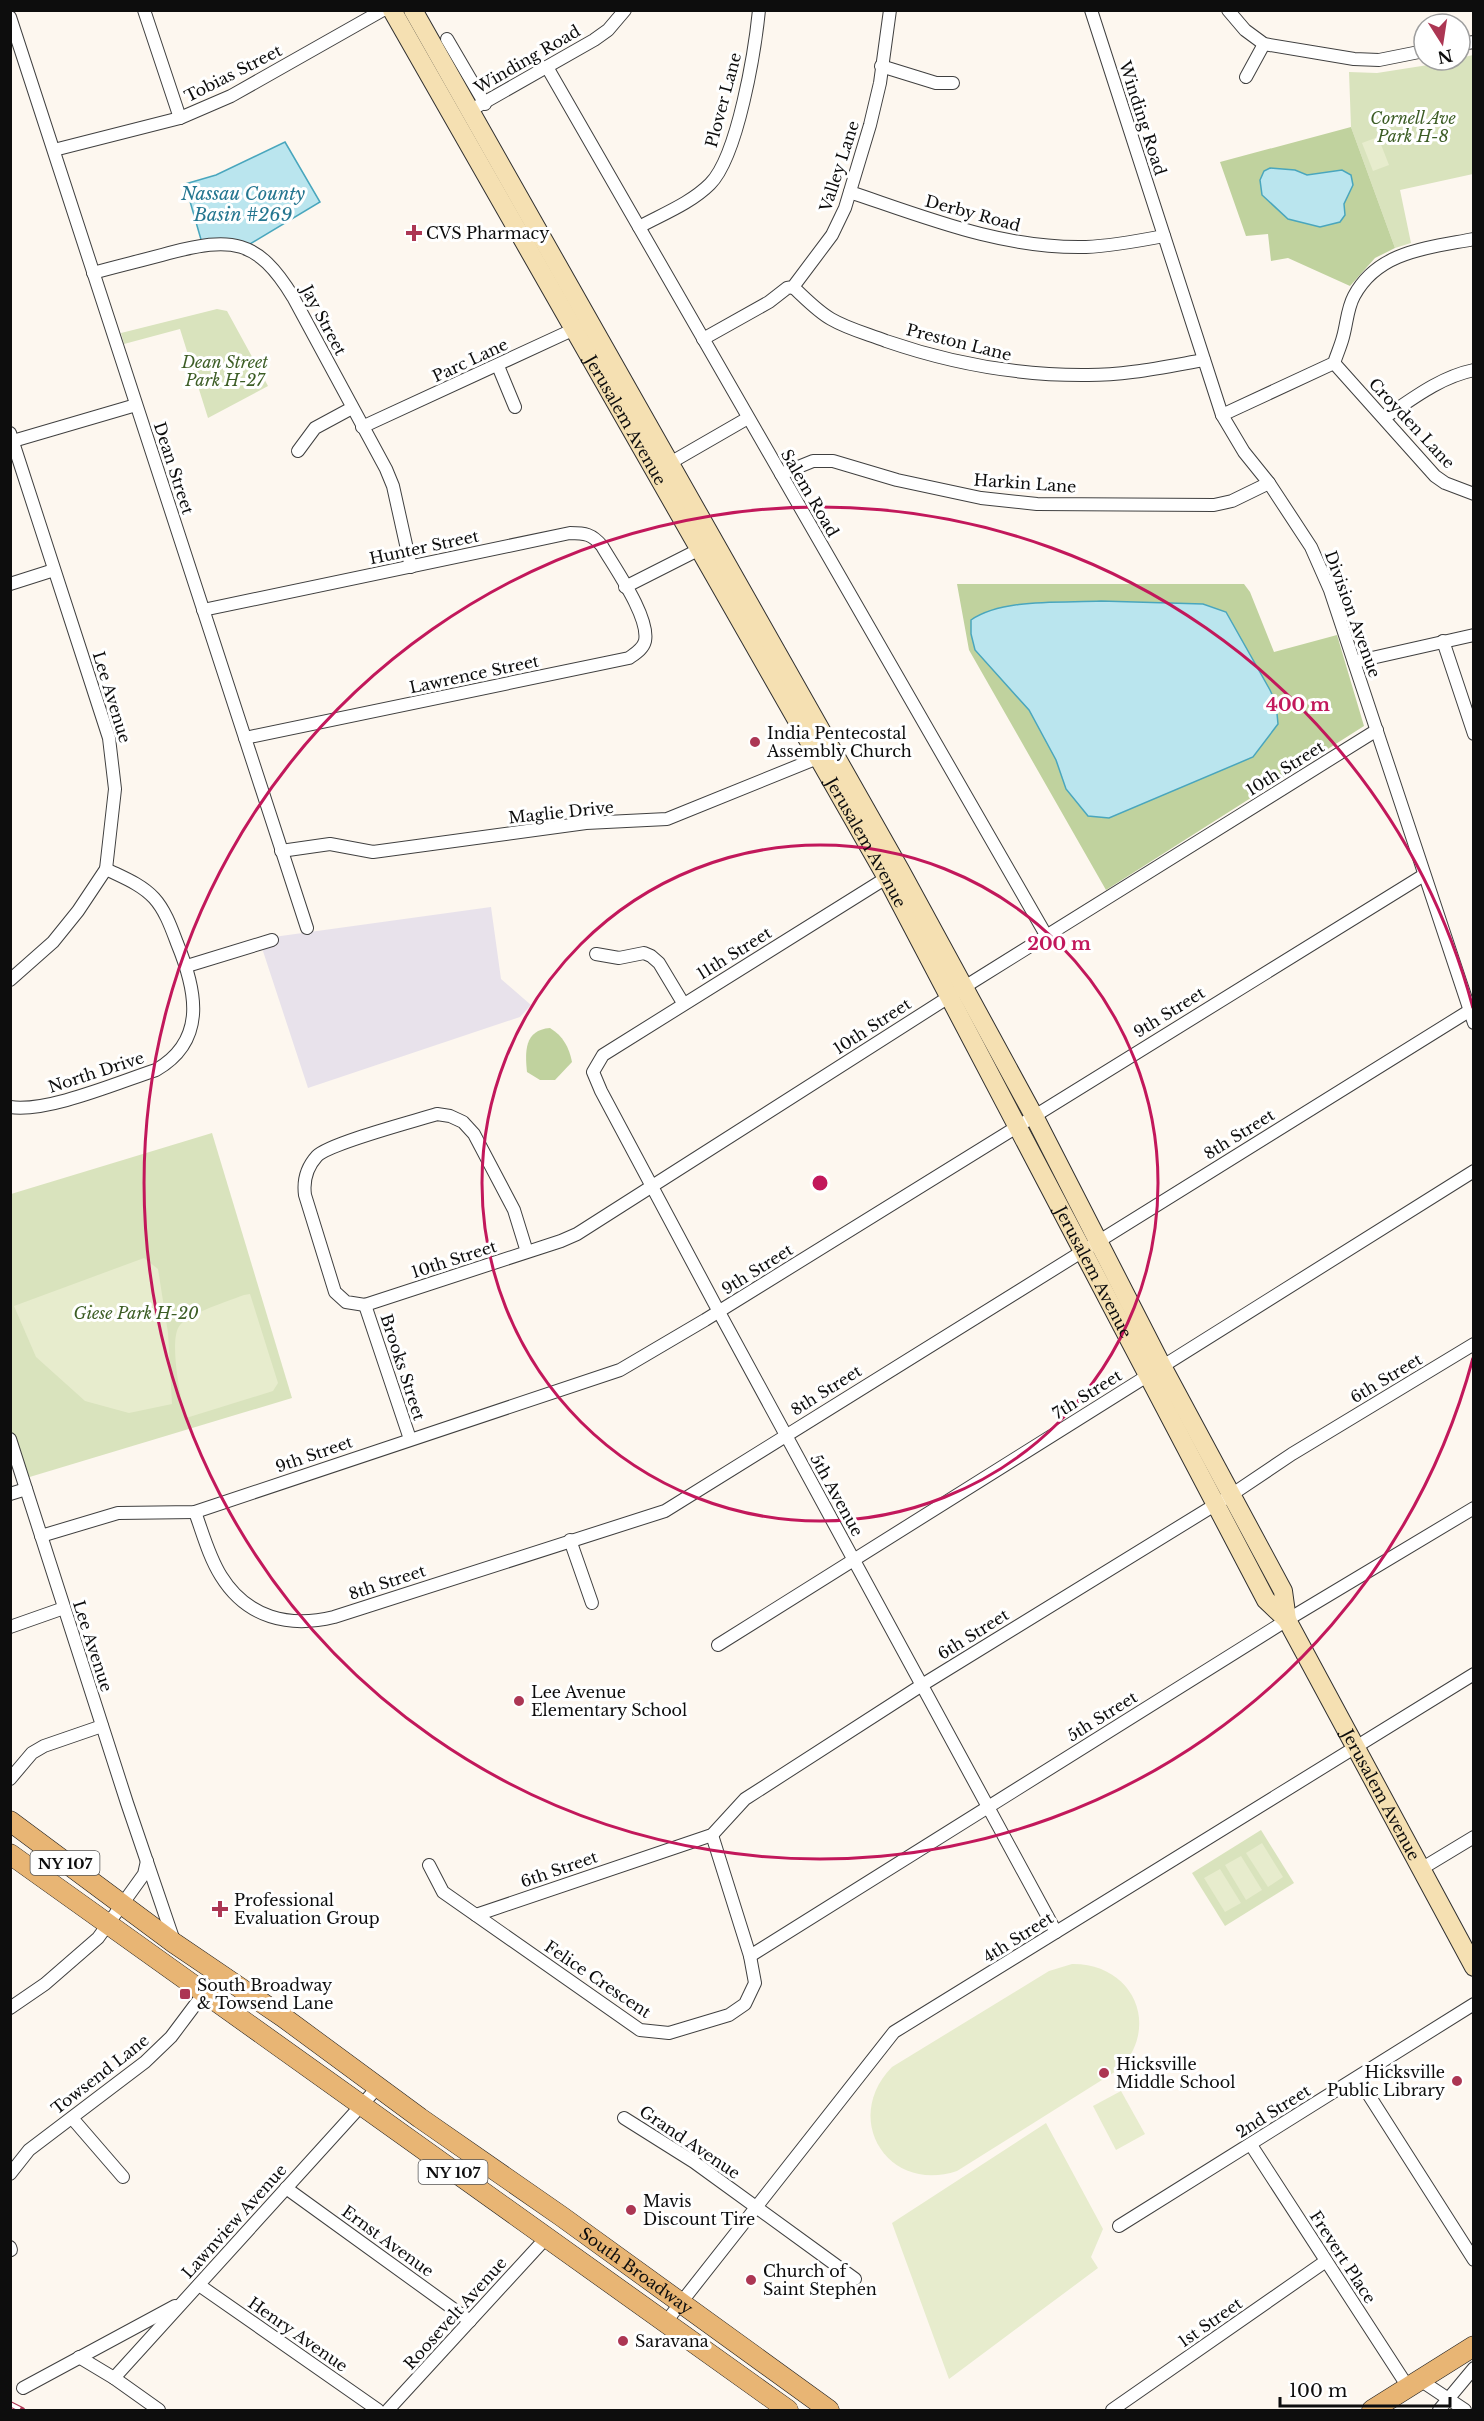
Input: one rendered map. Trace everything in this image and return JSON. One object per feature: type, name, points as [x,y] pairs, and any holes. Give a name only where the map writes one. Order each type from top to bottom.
[{"type":"main road","name":"Jerusalem Avenue","points":[[392,10],[582,325],[893,874],[956,992],[1034,1116],[1090,1246],[1224,1499],[1283,1591],[1287,1620],[1473,1967]]},
{"type":"main road","name":"Jerusalem Avenue","points":[[413,10],[478,107],[508,180],[582,325]]},
{"type":"main road","name":"Jerusalem Avenue","points":[[956,992],[1016,1127],[1090,1246]]},
{"type":"main road","name":"NY 107","points":[[10,1821],[174,1943],[283,2017],[378,2087]]},
{"type":"main road","name":"NY 107","points":[[10,1854],[546,2238]]},
{"type":"main road","name":"South Broadway","points":[[378,2087],[829,2410]]},
{"type":"main road","name":"South Broadway","points":[[546,2238],[788,2410]]},
{"type":"main road","points":[[1371,2410],[1473,2346]]},
{"type":"street","points":[[144,10],[180,118]]},
{"type":"street","name":"Tobias Street","points":[[54,150],[180,118],[231,96],[383,10]]},
{"type":"street","name":"Winding Road","points":[[478,107],[608,30],[625,10]]},
{"type":"street","name":"Plover Lane","points":[[639,227],[693,198],[716,176],[738,119],[750,72],[759,10]]},
{"type":"street","name":"Valley Lane","points":[[703,339],[769,302],[787,288],[793,287],[832,235],[850,192],[870,124],[890,10]]},
{"type":"street","name":"Winding Road","points":[[1091,10],[1164,236]]},
{"type":"street","points":[[1228,10],[1245,30],[1264,44],[1354,59],[1379,60],[1412,53]]},
{"type":"street","name":"Dean Street","points":[[10,17],[307,928]]},
{"type":"street","name":"Jerusalem Avenue","points":[[447,39],[478,107]]},
{"type":"street","points":[[1246,77],[1264,44]]},
{"type":"street","points":[[881,66],[936,83],[953,83]]},
{"type":"street","name":"Salem Road","points":[[547,67],[1046,935]]},
{"type":"street","name":"Derby Road","points":[[850,192],[941,224],[1006,241],[1049,246],[1087,247],[1164,236]]},
{"type":"street","name":"Division Avenue","points":[[1164,236],[1222,415],[1244,452],[1269,483],[1311,547],[1330,590],[1473,1023]]},
{"type":"street","points":[[1222,415],[1334,363],[1344,336],[1346,316],[1353,297],[1379,265],[1404,253],[1473,238]]},
{"type":"street","name":"Jay Street","points":[[93,273],[206,243],[225,243],[249,250],[267,262],[279,274],[393,486],[411,567]]},
{"type":"street","name":"Preston Lane","points":[[793,287],[819,310],[844,326],[924,353],[983,368],[1014,373],[1084,376],[1134,372],[1204,360]]},
{"type":"street","name":"Parc Lane","points":[[363,427],[582,325]]},
{"type":"street","name":"Croyden Lane","points":[[1334,363],[1436,476],[1445,483],[1473,495]]},
{"type":"street","points":[[498,366],[515,407]]},
{"type":"street","points":[[1383,418],[1428,388],[1459,373],[1473,370]]},
{"type":"street","points":[[12,437],[136,405]]},
{"type":"street","points":[[298,451],[315,428],[352,408]]},
{"type":"street","points":[[662,467],[748,418]]},
{"type":"street","name":"Lee Avenue","points":[[10,980],[53,942],[78,911],[106,869],[115,789],[112,754],[95,694],[12,437]]},
{"type":"street","name":"Harkin Lane","points":[[781,474],[813,461],[833,461],[952,493],[1037,504],[1214,505],[1232,501],[1269,483]]},
{"type":"street","name":"Hunter Street","points":[[203,610],[570,533],[585,533],[595,538],[625,587]]},
{"type":"street","points":[[625,587],[707,545]]},
{"type":"street","points":[[10,584],[54,570]]},
{"type":"street","name":"Lawrence Street","points":[[245,738],[629,658],[640,650],[645,640],[640,614],[625,587]]},
{"type":"street","points":[[1354,662],[1473,635]]},
{"type":"street","points":[[1443,641],[1473,734]]},
{"type":"street","name":"10th Street","points":[[365,1305],[577,1234],[1046,935],[1377,730]]},
{"type":"street","name":"Maglie Drive","points":[[281,851],[330,844],[373,852],[586,824],[667,819],[826,755]]},
{"type":"street","name":"North Drive","points":[[10,1107],[24,1109],[44,1107],[156,1070],[168,1063],[186,1041],[194,1018],[194,1002],[187,966],[168,918],[154,898],[135,883],[106,869]]},
{"type":"street","name":"11th Street","points":[[593,1071],[603,1055],[893,874]]},
{"type":"street","name":"9th Street","points":[[41,1536],[118,1513],[195,1512],[620,1370],[719,1312],[1424,875]]},
{"type":"street","points":[[187,966],[272,940]]},
{"type":"street","points":[[596,954],[619,958],[644,954],[651,956],[658,963],[683,1003]]},
{"type":"street","name":"8th Street","points":[[195,1512],[218,1570],[238,1597],[267,1616],[298,1623],[334,1617],[665,1511],[1469,1011]]},
{"type":"street","name":"5th Avenue","points":[[593,1071],[719,1312],[1056,1932]]},
{"type":"street","points":[[365,1305],[346,1302],[335,1292],[303,1186],[308,1168],[318,1155],[325,1151],[437,1114],[450,1116],[463,1122],[474,1134],[514,1210],[527,1252]]},
{"type":"street","name":"7th Street","points":[[718,1645],[1473,1171]]},
{"type":"street","name":"Brooks Street","points":[[365,1305],[410,1439]]},
{"type":"street","name":"6th Street","points":[[476,1914],[712,1835],[745,1799],[922,1685],[1473,1344]]},
{"type":"street","name":"Lee Avenue","points":[[10,1439],[174,1943]]},
{"type":"street","points":[[10,1494],[26,1489]]},
{"type":"street","name":"5th Street","points":[[750,1956],[1287,1620],[1473,1508]]},
{"type":"street","points":[[570,1540],[592,1604]]},
{"type":"street","points":[[10,1627],[64,1608]]},
{"type":"street","name":"4th Street","points":[[665,2323],[894,2032],[1473,1674]]},
{"type":"street","points":[[10,1779],[32,1753],[44,1746],[102,1726]]},
{"type":"street","name":"Felice Crescent","points":[[429,1865],[443,1892],[640,2030],[669,2033],[729,2015],[745,2004],[755,1983],[750,1956],[712,1835]]},
{"type":"street","points":[[1421,1869],[1473,1837]]},
{"type":"street","points":[[10,2008],[81,1955],[99,1937],[121,1903],[144,1874],[147,1861]]},
{"type":"street","name":"Towsend Lane","points":[[10,2174],[29,2150],[145,2062],[171,2037],[204,1993]]},
{"type":"street","name":"2nd Street","points":[[1119,2226],[1473,2004]]},
{"type":"street","points":[[1358,2078],[1473,2260]]},
{"type":"street","name":"Lawnview Avenue","points":[[114,2378],[378,2087]]},
{"type":"street","points":[[72,2118],[123,2177]]},
{"type":"street","name":"Grand Avenue","points":[[624,2118],[694,2162],[855,2279]]},
{"type":"street","name":"Frevert Place","points":[[1251,2145],[1326,2261],[1414,2383]]},
{"type":"street","name":"Ernst Avenue","points":[[286,2188],[470,2321]]},
{"type":"street","name":"Roosevelt Avenue","points":[[388,2410],[546,2238]]},
{"type":"street","name":"1st Street","points":[[1112,2410],[1326,2261]]},
{"type":"street","name":"Henry Avenue","points":[[199,2285],[378,2410]]},
{"type":"street","points":[[23,2388],[183,2302]]},
{"type":"street","points":[[82,2355],[159,2410]]},
{"type":"street","points":[[1439,2410],[1473,2368]]},
{"type":"street","points":[[1414,2383],[1447,2398],[1465,2410]]},
{"type":"shaded area","points":[[491,907],[501,979],[531,1005],[520,1017],[308,1088],[259,939]]},
{"type":"green space","name":"Cornell Ave Park H-8","points":[[1472,55],[1473,174],[1400,190],[1411,243],[1395,248],[1351,127],[1349,72],[1377,73],[1412,68],[1412,72],[1472,72]]},
{"type":"green space","points":[[1351,127],[1395,248],[1375,258],[1350,286],[1288,258],[1271,261],[1268,234],[1246,236],[1220,162]]},
{"type":"green space","points":[[1378,137],[1389,165],[1373,171],[1362,143]]},
{"type":"green space","name":"Dean Street Park H-27","points":[[217,309],[227,311],[268,386],[208,418],[180,329],[124,344],[121,333]]},
{"type":"green space","points":[[957,584],[1244,584],[1250,592],[1274,652],[1337,635],[1364,726],[1106,890],[969,650]]},
{"type":"green space","points":[[550,1028],[565,1042],[572,1062],[555,1080],[540,1080],[527,1072],[528,1043],[535,1033]]},
{"type":"green space","name":"Giese Park H-20","points":[[212,1133],[292,1398],[23,1479],[11,1438],[11,1194]]},
{"type":"green space","points":[[144,1258],[158,1269],[168,1333],[172,1404],[129,1413],[85,1401],[36,1357],[14,1306]]},
{"type":"green space","points":[[250,1294],[278,1383],[273,1391],[186,1418],[175,1356],[175,1343],[180,1325],[185,1320],[219,1304]]},
{"type":"green space","points":[[1261,1830],[1294,1883],[1225,1926],[1192,1873]]},
{"type":"green space","points":[[1262,1843],[1283,1877],[1268,1887],[1246,1853]]},
{"type":"green space","points":[[1241,1856],[1262,1890],[1246,1900],[1225,1865]]},
{"type":"green space","points":[[1220,1869],[1241,1903],[1225,1912],[1204,1878]]},
{"type":"green space","points":[[1072,1964],[1093,1966],[1110,1974],[1124,1985],[1134,1999],[1139,2015],[1139,2033],[1133,2051],[1121,2068],[957,2171],[932,2175],[911,2172],[893,2162],[880,2147],[872,2129],[871,2108],[877,2087],[892,2067],[1049,1971]]},
{"type":"green space","points":[[1121,2091],[1145,2134],[1116,2150],[1093,2106]]},
{"type":"green space","points":[[1046,2123],[1103,2229],[1091,2257],[1098,2268],[949,2379],[892,2223]]},
{"type":"water","name":"Nassau County Basin #269","points":[[285,142],[320,202],[245,247],[202,243],[185,184],[216,175]]},
{"type":"water","points":[[1270,168],[1295,170],[1307,175],[1342,170],[1351,175],[1353,185],[1344,204],[1345,215],[1340,222],[1320,227],[1288,219],[1262,195],[1260,180],[1264,171]]},
{"type":"water","points":[[1101,601],[1203,604],[1226,612],[1276,703],[1278,724],[1253,757],[1109,818],[1088,816],[1066,789],[1056,760],[1029,710],[975,650],[971,634],[971,620],[999,608],[1016,605]]},
{"type":"railway","points":[[10,2404],[22,2410]]},
{"type":"place","name":"CVS Pharmacy","points":[[414,233]]},
{"type":"place","name":"India Pentecostal Assembly Church","points":[[755,742]]},
{"type":"place","name":"Lee Avenue Elementary School","points":[[519,1701]]},
{"type":"place","name":"Professional Evaluation Group","points":[[220,1909]]},
{"type":"place","name":"South Broadway & Towsend Lane","points":[[185,1994]]},
{"type":"place","name":"Hicksville Middle School","points":[[1104,2073]]},
{"type":"place","name":"Hicksville Public Library","points":[[1457,2081]]},
{"type":"place","name":"Mavis Discount Tire","points":[[631,2210]]},
{"type":"place","name":"Church of Saint Stephen","points":[[751,2280]]},
{"type":"place","name":"Saravana","points":[[623,2341]]}]
